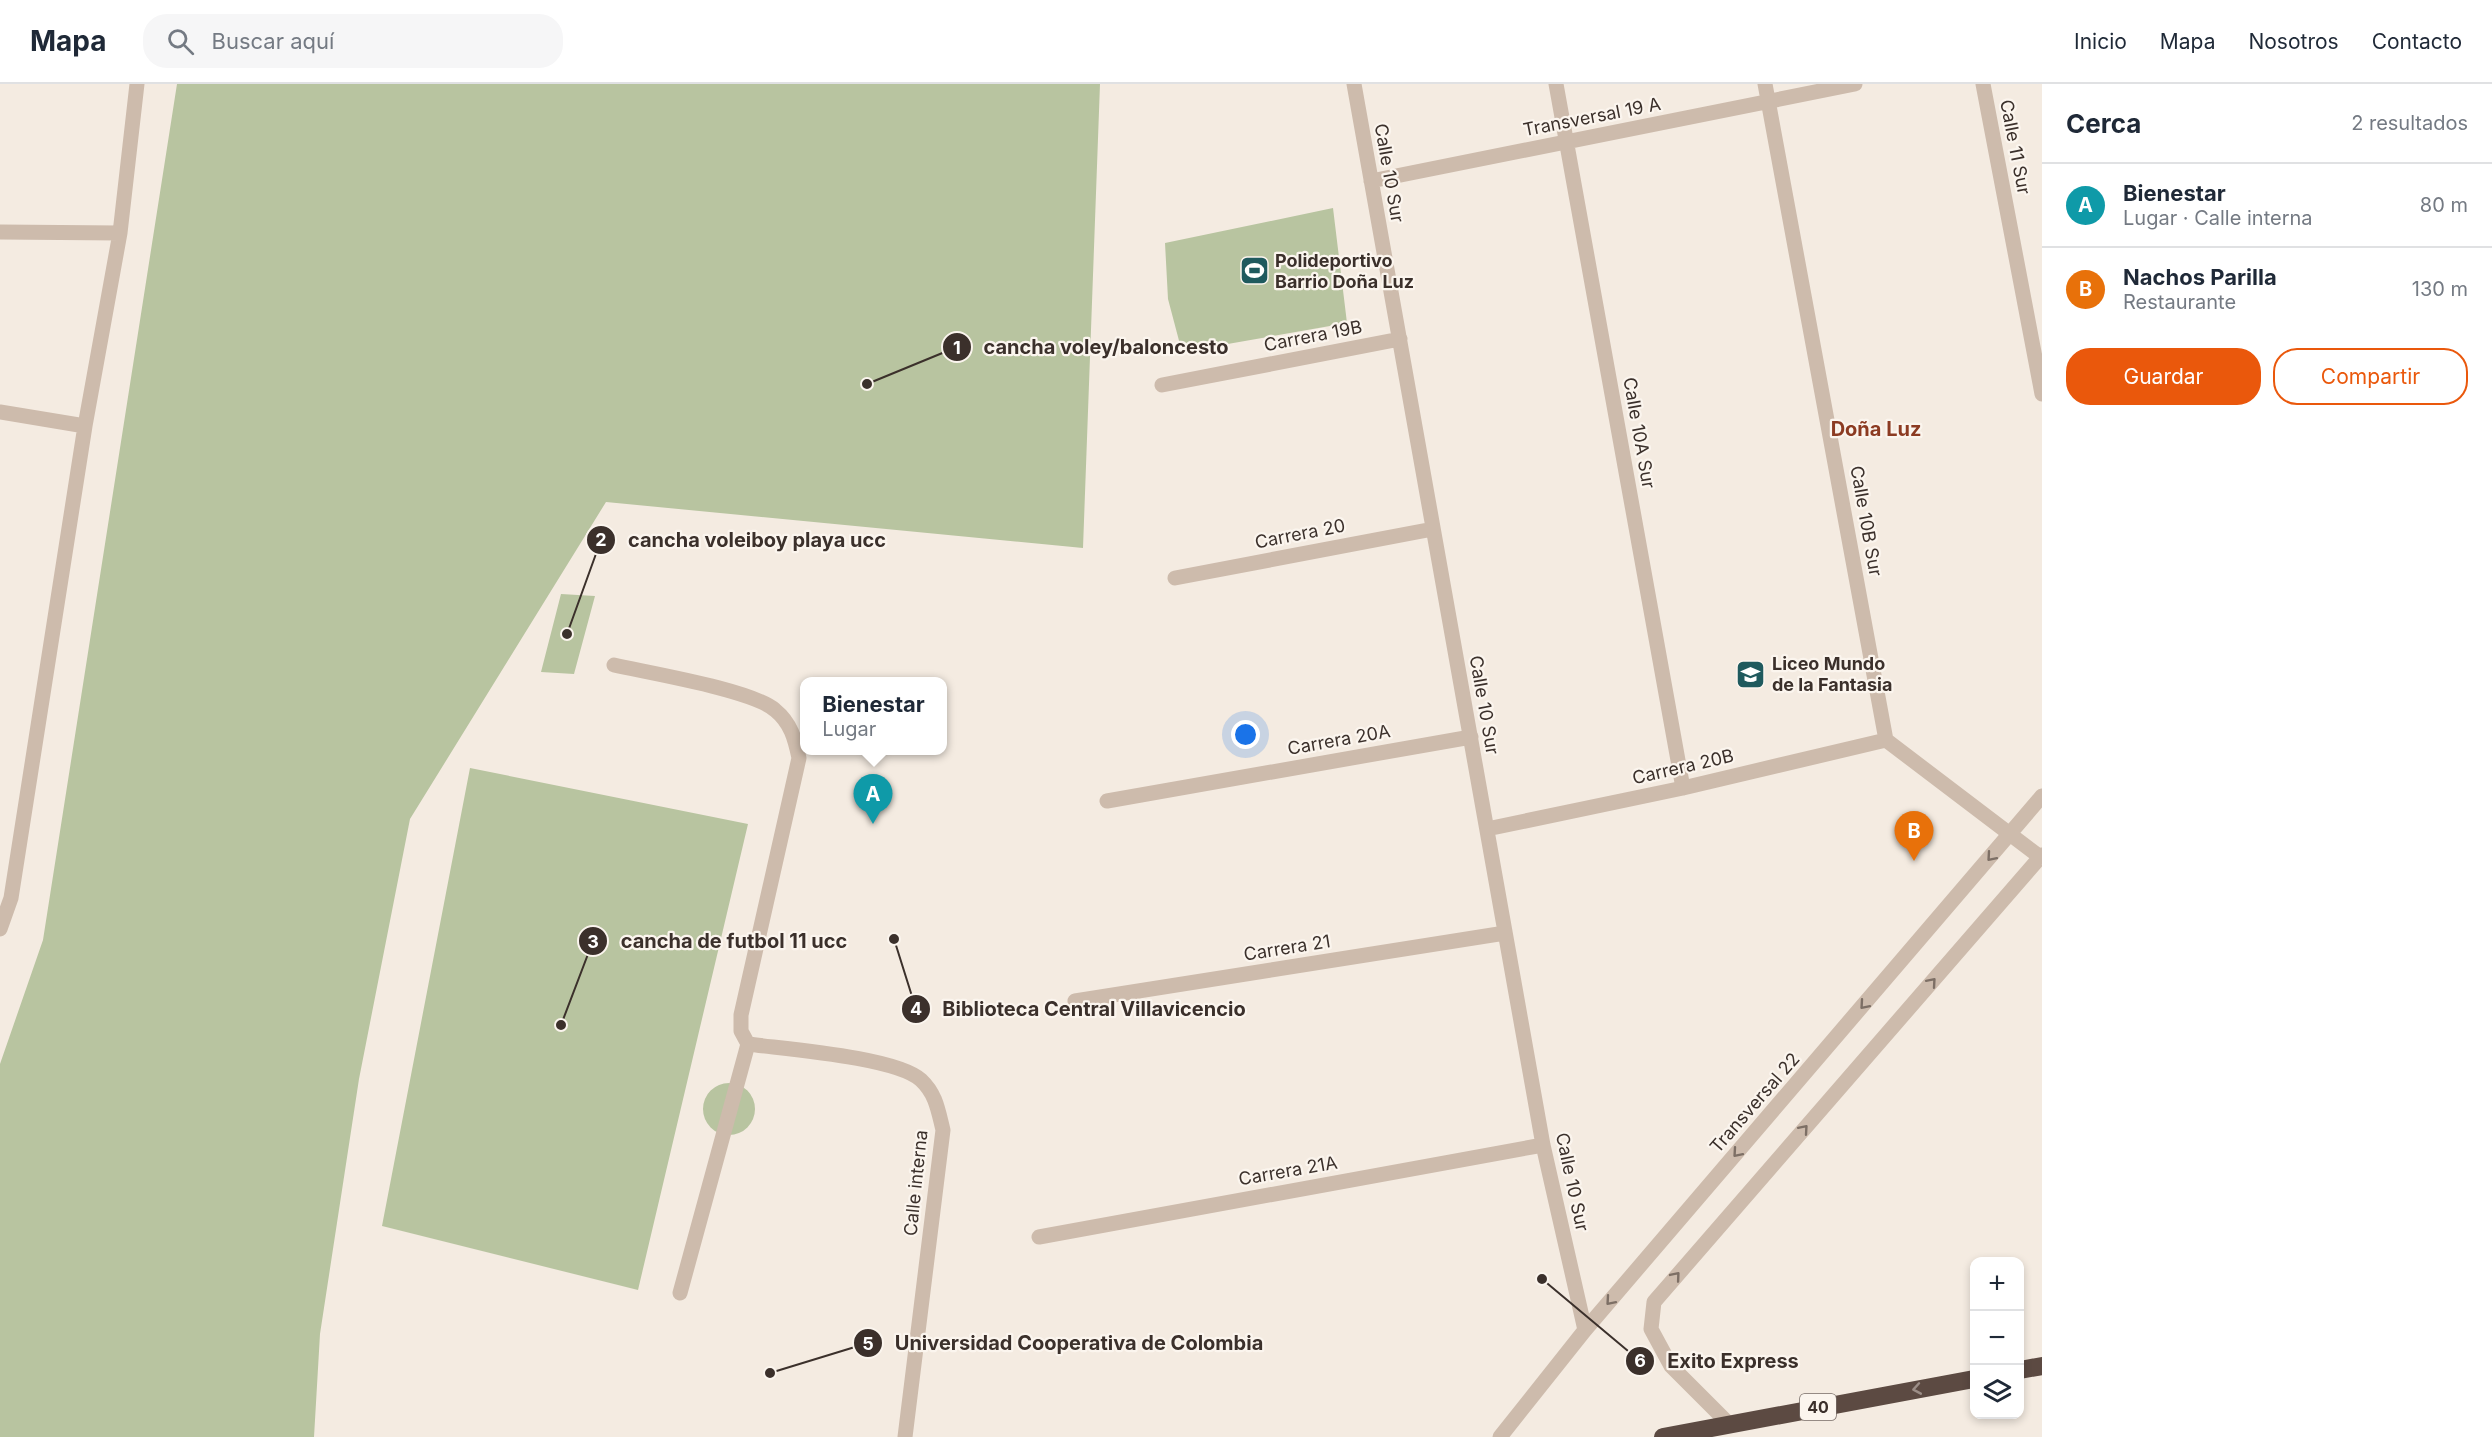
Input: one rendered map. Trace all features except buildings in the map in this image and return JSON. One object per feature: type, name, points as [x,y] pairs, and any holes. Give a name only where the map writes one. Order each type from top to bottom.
[{"type":"highway","points":[[2024,1369],[2042,1366]]},
{"type":"highway","name":"40","points":[[1663,1437],[1728,1423],[1970,1380]]},
{"type":"street","points":[[0,929],[11,898],[85,426],[120,233],[136,84]]},
{"type":"street","name":"Calle 10 Sur","points":[[1354,84],[1543,1144],[1585,1330]]},
{"type":"street","name":"Calle 10A Sur","points":[[1557,84],[1683,788]]},
{"type":"street","name":"Calle 10B Sur","points":[[1765,84],[1886,740]]},
{"type":"street","name":"Transversal 19 A","points":[[1371,181],[1855,84]]},
{"type":"street","name":"Calle 11 Sur","points":[[1983,84],[2039,360],[2042,394]]},
{"type":"street","points":[[0,232],[120,233]]},
{"type":"street","name":"Carrera 19B","points":[[1162,385],[1400,339]]},
{"type":"street","points":[[0,412],[85,426]]},
{"type":"street","name":"Carrera 20","points":[[1174,578],[1433,529]]},
{"type":"street","points":[[614,665],[751,697],[774,709],[792,730],[799,758],[741,1016],[741,1031],[748,1044],[680,1293]]},
{"type":"street","name":"Carrera 20A","points":[[1107,801],[1471,737]]},
{"type":"street","points":[[1728,1423],[1671,1366],[1651,1329],[1654,1302],[2041,856],[2010,836],[1886,740]]},
{"type":"street","name":"Carrera 20B","points":[[1487,829],[1683,788],[1886,740]]},
{"type":"street","name":"Transversal 22","points":[[1500,1437],[1585,1330],[2042,796]]},
{"type":"street","name":"Carrera 21","points":[[1075,1001],[1505,933]]},
{"type":"street","name":"Calle interna","points":[[748,1044],[891,1065],[919,1078],[935,1097],[943,1130],[905,1437]]},
{"type":"street","name":"Carrera 21A","points":[[1039,1237],[1543,1144]]},
{"type":"green space","points":[[177,84],[1100,84],[1083,548],[606,502],[410,819],[359,1079],[320,1334],[314,1437],[0,1437],[0,1064],[43,940]]},
{"type":"green space","name":"Polideportivo Barrio Doña Luz","points":[[1333,208],[1347,323],[1182,352],[1168,299],[1165,243]]},
{"type":"green space","points":[[561,594],[595,596],[574,674],[541,672]]},
{"type":"green space","points":[[470,768],[748,824],[638,1290],[382,1226]]},
{"type":"green space","points":[[729,1083],[743,1087],[751,1095],[755,1109],[751,1123],[743,1131],[729,1135],[715,1131],[707,1123],[703,1109],[707,1095],[715,1087]]},
{"type":"place","name":"Polideportivo Barrio Doña Luz","points":[[1254,271]]},
{"type":"place","name":"cancha voley/baloncesto","points":[[867,384]]},
{"type":"place","name":"cancha voleiboy playa ucc","points":[[567,634]]},
{"type":"place","name":"Liceo Mundo de la Fantasia","points":[[1751,674]]},
{"type":"place","name":"Bienestar","points":[[873,824]]},
{"type":"place","name":"Nachos Parilla","points":[[1914,861]]},
{"type":"place","name":"Biblioteca Central Villavicencio","points":[[894,939]]},
{"type":"place","name":"cancha de futbol 11 ucc","points":[[561,1025]]},
{"type":"place","name":"Exito Express","points":[[1542,1279]]},
{"type":"place","name":"Universidad Cooperativa de Colombia","points":[[770,1373]]},
{"type":"district","name":"Doña Luz","points":[[1876,429]]}]
